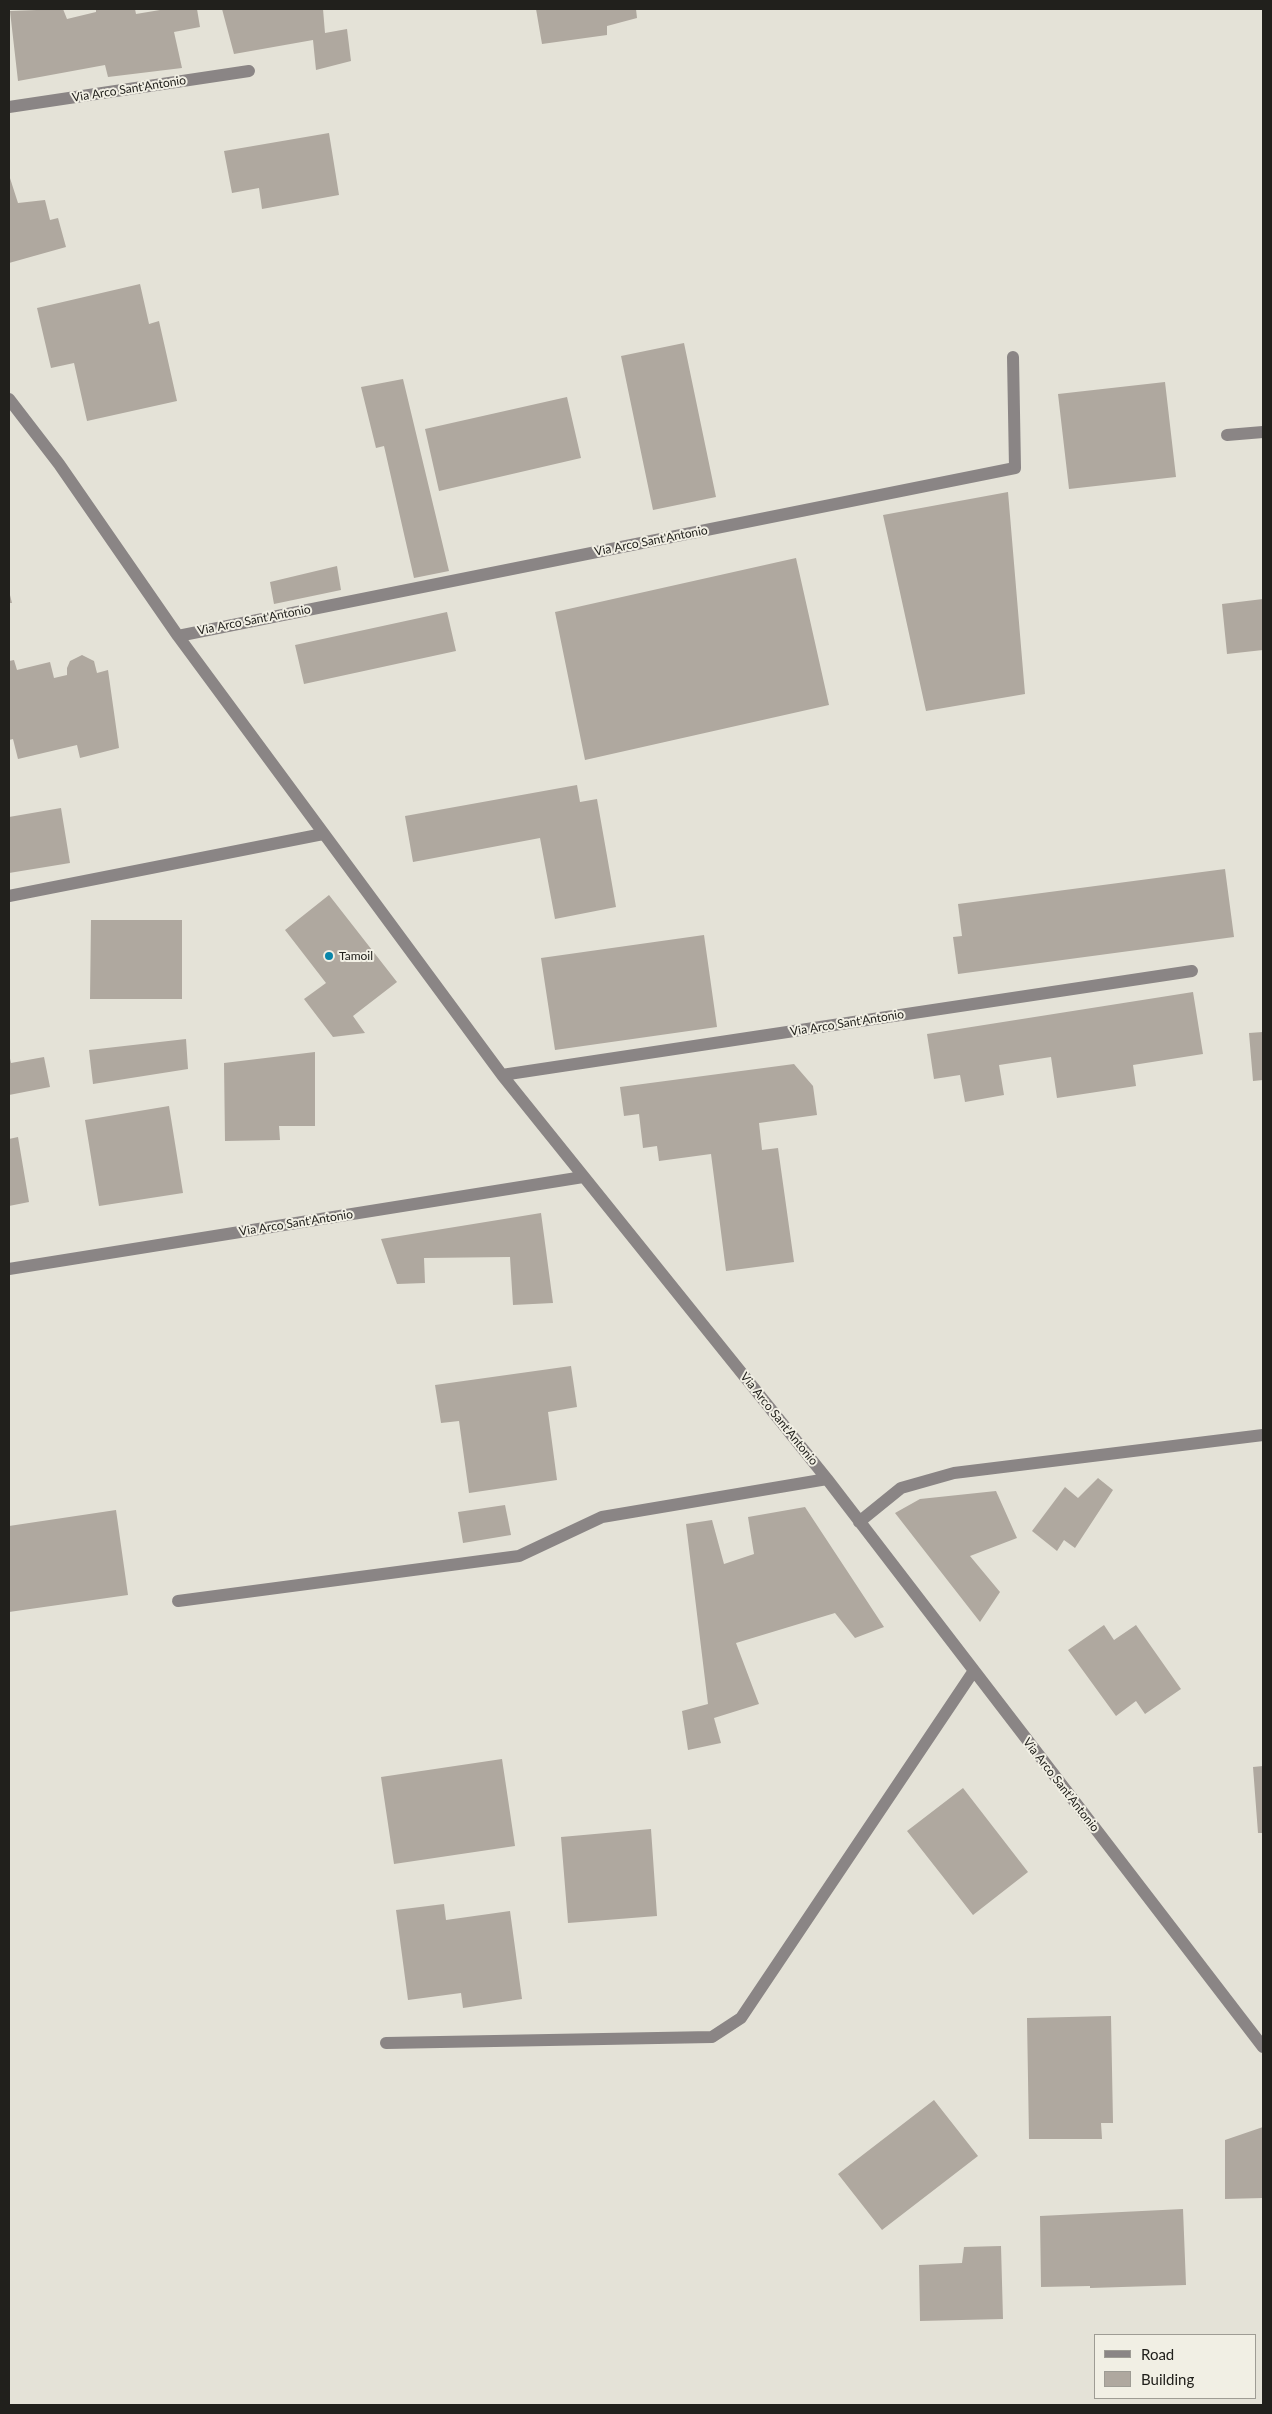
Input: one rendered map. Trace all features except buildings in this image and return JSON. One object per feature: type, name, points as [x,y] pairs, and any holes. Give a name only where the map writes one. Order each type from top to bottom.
[{"type":"street","name":"Via Arco Sant'Antonio","points":[[9,108],[250,71]]},
{"type":"street","name":"Via Arco Sant'Antonio","points":[[178,636],[1016,468],[1013,357]]},
{"type":"street","name":"Via Arco Sant'Antonio","points":[[9,399],[59,464],[178,636],[502,1075],[827,1479],[1263,2048]]},
{"type":"street","points":[[1227,435],[1263,432]]},
{"type":"street","points":[[9,896],[323,834]]},
{"type":"street","name":"Via Arco Sant'Antonio","points":[[502,1075],[1192,971]]},
{"type":"street","name":"Via Arco Sant'Antonio","points":[[9,1269],[584,1177]]},
{"type":"street","points":[[859,1522],[901,1488],[954,1473],[1263,1435]]},
{"type":"street","points":[[178,1601],[519,1556],[602,1517],[827,1479]]},
{"type":"street","points":[[386,2042],[712,2037],[741,2018],[974,1672]]},
{"type":"place","name":"Tamoil","points":[[329,956]]}]
